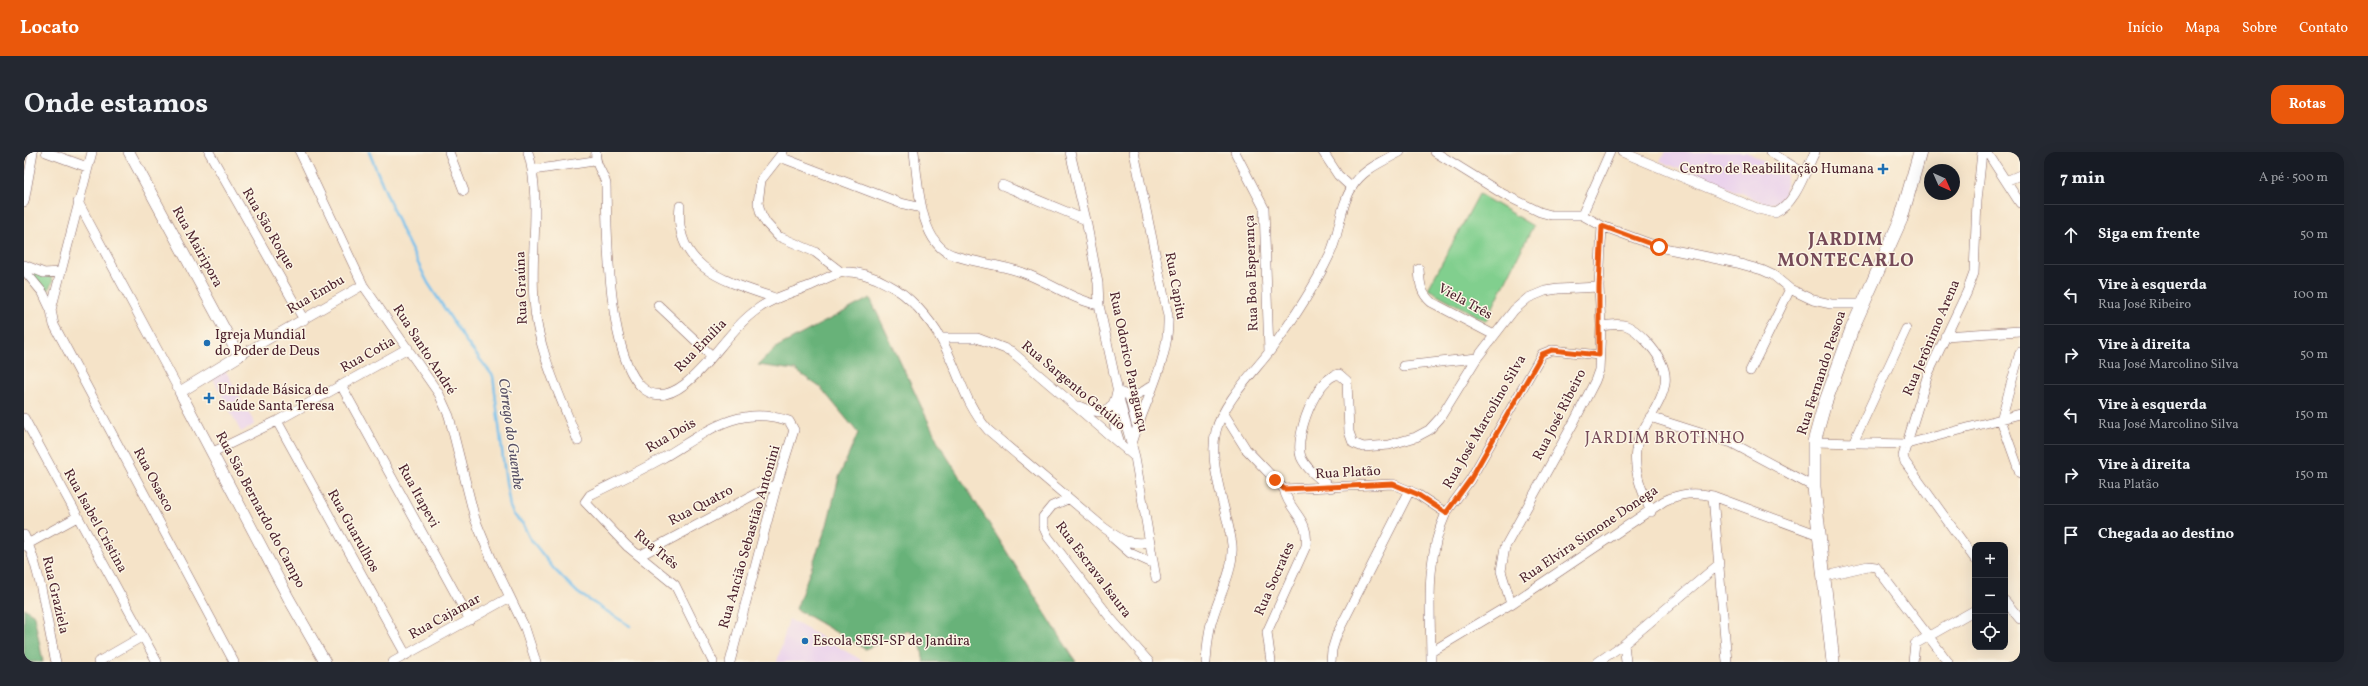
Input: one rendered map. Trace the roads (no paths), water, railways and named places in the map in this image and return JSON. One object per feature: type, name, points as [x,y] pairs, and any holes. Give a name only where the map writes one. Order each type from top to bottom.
[{"type":"main road","name":"Rua Fernando Pessoa","points":[[1833,662],[1825,576],[1814,487],[1814,442],[1824,406],[1862,304],[1901,219],[1912,186],[1920,152]]},
{"type":"street","points":[[24,202],[33,152]]},
{"type":"street","points":[[46,152],[87,167]]},
{"type":"street","name":"Rua Osasco","points":[[51,310],[92,152]]},
{"type":"street","name":"Rua Mairipora","points":[[129,152],[239,356]]},
{"type":"street","name":"Rua São Roque","points":[[209,152],[304,320]]},
{"type":"street","name":"Rua Santo André","points":[[300,152],[363,285],[439,394],[448,416],[475,519],[525,628],[536,662]]},
{"type":"street","points":[[449,152],[464,191]]},
{"type":"street","name":"Rua Graúna","points":[[528,152],[533,170],[535,225],[534,298],[536,327],[578,441]]},
{"type":"street","points":[[914,152],[922,208],[931,236],[944,251],[952,255],[1001,264],[1025,273],[1081,301],[1099,305]]},
{"type":"street","name":"Rua Odorico Paraguaçu","points":[[1070,152],[1086,220],[1098,284],[1099,305],[1117,391],[1135,457],[1150,542],[1152,563],[1156,578]]},
{"type":"street","name":"Rua Capitu","points":[[1132,444],[1166,345],[1168,316],[1134,152]]},
{"type":"street","name":"Rua Boa Esperança","points":[[1235,152],[1264,208],[1269,352]]},
{"type":"street","points":[[1322,152],[1338,175],[1352,188]]},
{"type":"street","points":[[1206,662],[1212,618],[1228,575],[1232,556],[1232,544],[1221,500],[1215,454],[1216,431],[1232,398],[1269,352],[1302,306],[1330,254],[1352,188],[1367,170],[1400,152]]},
{"type":"street","points":[[1435,152],[1503,194],[1540,212],[1551,215],[1582,215],[1602,226],[1659,247],[1737,263],[1762,270],[1777,278],[1790,289],[1813,300],[1826,303],[1862,304]]},
{"type":"street","points":[[1582,215],[1610,152]]},
{"type":"street","points":[[1622,152],[1751,206],[1775,213],[1785,207],[1793,197],[1815,152]]},
{"type":"street","points":[[1770,152],[1804,173]]},
{"type":"street","name":"Rua Jerônimo Arena","points":[[1972,555],[1905,462],[1903,456],[1928,374],[1967,292],[1974,273],[1977,201],[1982,152]]},
{"type":"street","points":[[1988,152],[2020,203]]},
{"type":"street","points":[[922,208],[900,203],[781,155],[768,168],[761,180],[758,203],[766,223],[778,236],[815,252],[841,272],[875,278],[891,286],[919,310],[941,338],[979,419],[1000,440],[1103,527],[1132,544],[1150,542]]},
{"type":"street","points":[[533,170],[595,157]]},
{"type":"street","name":"Rua Emília","points":[[595,157],[606,184],[611,288],[617,332],[625,364],[645,390],[652,393],[662,394],[674,390],[684,384],[758,308],[775,298],[841,272]]},
{"type":"street","points":[[2006,181],[2020,174]]},
{"type":"street","points":[[1002,185],[1086,220]]},
{"type":"street","name":"Rua São Bernardo do Campo","points":[[78,202],[213,452],[289,599],[325,662]]},
{"type":"street","points":[[680,206],[678,223],[682,237],[689,250],[701,265],[722,280],[775,298]]},
{"type":"street","name":"Rua José Ribeiro","points":[[1511,604],[1501,570],[1505,546],[1596,382],[1599,355],[1599,287],[1602,226]]},
{"type":"street","points":[[24,266],[44,272],[60,272]]},
{"type":"street","name":"Viela Três","points":[[1419,269],[1421,289],[1424,295],[1431,302],[1494,335]]},
{"type":"street","name":"Rua Osasco","points":[[24,270],[43,293],[51,310],[54,325],[234,662]]},
{"type":"street","name":"Rua Embu","points":[[180,392],[239,356],[363,285]]},
{"type":"street","points":[[1330,488],[1305,463],[1300,448],[1302,428],[1321,386],[1330,376],[1339,374],[1347,381],[1349,432],[1354,443],[1364,447],[1390,445],[1416,437],[1429,430],[1440,418],[1477,358],[1514,310],[1528,298],[1558,289],[1599,287]]},
{"type":"street","points":[[1750,371],[1790,289]]},
{"type":"street","points":[[658,305],[712,356]]},
{"type":"street","points":[[1600,326],[1614,324],[1630,326],[1648,344],[1664,366],[1666,376],[1664,388],[1639,437],[1635,453],[1639,481],[1650,512]]},
{"type":"street","points":[[1853,443],[1906,329]]},
{"type":"street","points":[[1945,336],[2020,331]]},
{"type":"street","name":"Rua Sargento Getúlio","points":[[941,338],[977,338],[1011,351],[1135,457]]},
{"type":"street","name":"Rua Cotia","points":[[213,452],[277,421],[408,348]]},
{"type":"street","name":"Rua José Marcolino Silva","points":[[1446,513],[1470,480],[1542,354],[1552,350],[1599,355]]},
{"type":"street","points":[[2020,352],[2001,420],[2020,473]]},
{"type":"street","points":[[1403,366],[1477,358]]},
{"type":"street","name":"Rua Itapevi","points":[[341,385],[470,620]]},
{"type":"street","points":[[1121,445],[1114,424],[1114,403],[1117,391],[1128,396],[1139,395],[1152,385]]},
{"type":"street","points":[[1060,394],[1078,406],[1094,412],[1106,411],[1114,403]]},
{"type":"street","points":[[1128,396],[1135,413],[1137,428]]},
{"type":"street","points":[[1224,414],[1250,454],[1284,489]]},
{"type":"street","points":[[1814,442],[1907,444],[2020,414]]},
{"type":"street","name":"Rua Dois","points":[[592,510],[585,502],[590,494],[661,459],[729,420],[752,415],[768,416],[789,421]]},
{"type":"street","points":[[1650,417],[1732,443],[1814,487]]},
{"type":"street","name":"Rua Isabel Cristina","points":[[24,418],[157,662]]},
{"type":"street","name":"Rua Guarulhos","points":[[277,421],[406,655]]},
{"type":"street","name":"Rua Ancião Sebastião Antonini","points":[[730,662],[777,484],[793,436],[793,427],[789,421]]},
{"type":"street","name":"Rua Quatro","points":[[639,556],[760,491],[777,484]]},
{"type":"street","name":"Rua Platão","points":[[1284,489],[1393,484],[1410,490],[1446,513]]},
{"type":"street","name":"Rua Socrates","points":[[1271,662],[1267,632],[1306,546],[1308,536],[1303,521],[1286,498],[1284,489]]},
{"type":"street","points":[[1331,662],[1332,650],[1338,634],[1410,490]]},
{"type":"street","name":"Rua Elvira Simone Donega","points":[[1431,652],[1511,604],[1650,512],[1664,501],[1676,496],[1698,493],[1713,496],[1819,534]]},
{"type":"street","points":[[1713,496],[1726,662]]},
{"type":"street","name":"Rua Escrava Isaura","points":[[1068,499],[1052,506],[1043,517],[1043,526],[1048,537],[1112,620],[1149,662]]},
{"type":"street","name":"Rua Três","points":[[592,510],[639,556],[675,585],[713,662]]},
{"type":"street","points":[[1431,662],[1430,580],[1432,556],[1437,532],[1446,513]]},
{"type":"street","points":[[26,545],[77,517]]},
{"type":"street","points":[[1103,527],[1130,554],[1152,563]]},
{"type":"street","name":"Rua Graziela","points":[[24,535],[56,662]]},
{"type":"street","points":[[1598,662],[1624,644],[1718,565]]},
{"type":"street","points":[[1825,576],[1868,566],[1876,567],[1948,662]]},
{"type":"street","name":"Rua Cajamar","points":[[393,662],[510,598]]},
{"type":"street","points":[[2008,604],[2020,619]]},
{"type":"street","points":[[1913,662],[1915,644],[1972,612]]},
{"type":"street","points":[[98,662],[143,636]]},
{"type":"street","points":[[1624,644],[1626,662]]},
{"type":"waterway","name":"Córrego do Guembe","points":[[369,152],[402,231],[428,283],[465,340],[493,376],[505,475],[510,507],[514,515],[523,524],[529,537],[554,569],[578,593],[630,626]]},
{"type":"place","name":"Centro de Reabilitação Humana","points":[[1883,169]]},
{"type":"place","name":"Igreja Mundial do Poder de Deus","points":[[207,343]]},
{"type":"place","name":"Unidade Básica de Saúde Santa Teresa","points":[[209,398]]},
{"type":"place","name":"Escola SESI-SP de Jandira","points":[[805,641]]},
{"type":"district","name":"JARDIM MONTECARLO","points":[[1846,250]]},
{"type":"district","name":"JARDIM BROTINHO","points":[[1665,439]]}]
